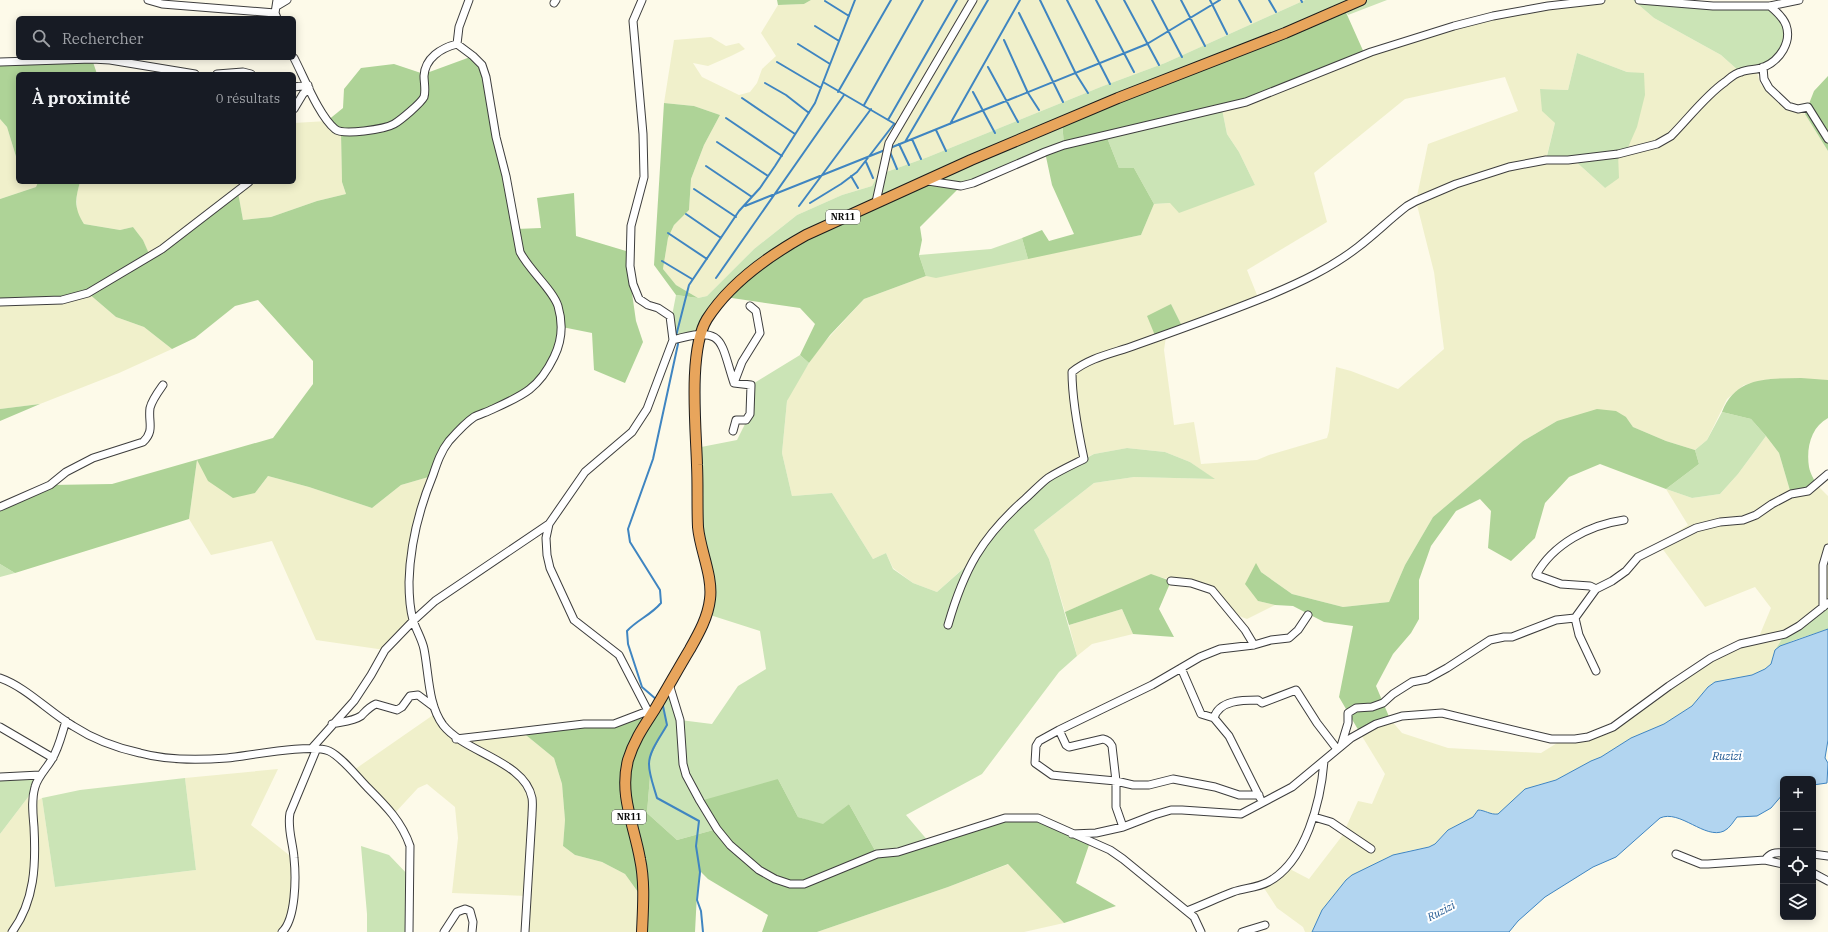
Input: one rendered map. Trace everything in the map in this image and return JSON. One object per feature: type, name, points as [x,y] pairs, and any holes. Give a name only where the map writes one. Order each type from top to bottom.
[{"type":"highway","name":"NR11","points":[[642,932],[641,860],[628,813],[624,782],[633,744],[651,711],[663,695],[698,635],[707,614],[710,598],[710,587],[698,527],[694,397],[700,334],[706,320],[725,297],[750,273],[783,248],[806,235],[876,202],[928,181],[971,160],[1118,98],[1285,33],[1361,0]]},
{"type":"street","points":[[148,0],[162,4],[276,9],[287,0]]},
{"type":"street","points":[[456,44],[459,27],[469,0]]},
{"type":"street","points":[[282,932],[289,922],[292,912],[294,859],[288,823],[290,812],[314,748],[332,724],[354,701],[385,650],[413,621],[446,593],[549,524],[585,472],[632,432],[647,410],[676,339],[670,316],[658,308],[648,305],[639,299],[633,284],[630,266],[632,226],[644,177],[643,134],[633,21],[642,0]]},
{"type":"street","points":[[876,202],[888,144],[973,0]]},
{"type":"street","points":[[928,181],[961,186],[973,183],[1064,145],[1246,102],[1371,52],[1454,26],[1493,16],[1535,8],[1601,0]]},
{"type":"street","points":[[1639,0],[1690,6],[1770,6],[1799,0]]},
{"type":"street","points":[[948,625],[954,601],[973,560],[990,534],[1006,516],[1048,479],[1084,459],[1077,427],[1072,372],[1089,361],[1219,315],[1304,280],[1324,270],[1356,249],[1407,206],[1456,184],[1525,162],[1588,158],[1618,154],[1663,142],[1671,136],[1725,82],[1740,72],[1763,67],[1780,55],[1784,50],[1786,42],[1786,24],[1770,6]]},
{"type":"street","points":[[295,60],[327,121],[341,133],[350,133],[394,124],[421,102],[424,96],[424,74],[427,63],[448,46],[456,44],[473,56],[482,65],[484,71],[520,252],[526,263],[557,305],[561,327],[558,350],[546,373],[537,384],[523,395],[475,417],[460,428],[448,442],[440,456],[422,502],[412,544],[409,584],[413,621],[420,636],[424,650],[434,707],[442,724],[456,739],[509,768],[520,776],[528,788],[532,798],[524,932]]},
{"type":"street","points":[[0,62],[61,60]]},
{"type":"street","points":[[110,60],[184,72]]},
{"type":"street","points":[[1763,67],[1764,79],[1769,88],[1788,106],[1798,109],[1808,107],[1828,139]]},
{"type":"street","points":[[296,87],[308,86]]},
{"type":"street","points":[[296,106],[308,86]]},
{"type":"street","points":[[0,302],[62,300],[88,293],[162,249],[246,184]]},
{"type":"street","points":[[734,383],[742,362],[760,333],[756,311],[750,306]]},
{"type":"street","points":[[676,339],[700,334],[707,334],[716,337],[723,346],[734,383]]},
{"type":"street","points":[[733,431],[736,420],[746,420],[750,414],[751,385],[734,383]]},
{"type":"street","points":[[0,507],[50,485],[66,472],[93,458],[143,442],[148,437],[150,432],[150,407],[163,385]]},
{"type":"street","points":[[1339,748],[1348,723],[1348,714],[1356,708],[1372,707],[1383,703],[1393,694],[1412,682],[1427,679],[1490,640],[1512,637],[1556,620],[1575,618],[1596,589],[1617,578],[1638,557],[1661,547],[1696,528],[1720,522],[1743,520],[1756,515],[1772,504],[1791,494],[1808,491],[1828,474]]},
{"type":"street","points":[[1596,589],[1590,586],[1561,584],[1536,575],[1541,565],[1556,549],[1593,527],[1607,522],[1624,520]]},
{"type":"street","points":[[456,739],[584,724],[614,724],[651,711],[618,655],[574,620],[566,604],[561,588],[550,568],[547,555],[546,538],[549,524]]},
{"type":"street","points":[[1308,615],[1298,630],[1289,638],[1271,640],[1254,645],[1220,649],[1181,668],[1152,685],[1059,730],[1039,741],[1036,746],[1035,763],[1040,768],[1052,775],[1116,781],[1140,785],[1173,779],[1215,787],[1239,795],[1271,799],[1292,787],[1339,748],[1376,724],[1402,716],[1442,713],[1551,739],[1575,739],[1588,737],[1613,727],[1669,686],[1711,658],[1740,644],[1785,634],[1799,626],[1826,605],[1823,565],[1828,548]]},
{"type":"street","points":[[1171,581],[1191,583],[1212,590],[1245,630],[1254,645]]},
{"type":"street","points":[[1575,618],[1579,636],[1596,671]]},
{"type":"street","points":[[1181,668],[1200,714],[1214,718],[1229,736],[1261,798]]},
{"type":"street","points":[[0,678],[27,694],[73,726],[112,745],[141,754],[166,757],[226,758],[314,748],[329,751],[338,758],[393,813],[402,826],[410,846],[409,932]]},
{"type":"street","points":[[669,684],[680,720],[683,764],[686,775],[700,801],[717,829],[730,845],[759,870],[775,879],[790,884],[804,884],[877,854],[898,852],[1005,818],[1038,818],[1110,850],[1194,917],[1201,932]]},
{"type":"street","points":[[1214,718],[1215,713],[1228,703],[1258,700],[1262,703],[1296,690],[1317,723],[1339,748]]},
{"type":"street","points":[[332,724],[355,719],[366,709],[376,704],[397,710],[402,707],[404,701],[410,696],[418,695],[434,707]]},
{"type":"street","points":[[12,932],[22,919],[30,897],[34,877],[36,858],[33,804],[35,788],[40,775],[53,758],[66,721]]},
{"type":"street","points":[[0,728],[53,758]]},
{"type":"street","points":[[1059,730],[1066,745],[1069,747],[1107,740],[1112,746],[1116,781],[1116,807],[1123,827]]},
{"type":"street","points":[[1187,911],[1235,892],[1269,882],[1286,867],[1296,854],[1314,817],[1324,761]]},
{"type":"street","points":[[0,777],[40,775]]},
{"type":"street","points":[[1072,834],[1096,833],[1123,827],[1154,814],[1171,810],[1241,814],[1261,798]]},
{"type":"street","points":[[1314,817],[1331,822],[1371,849]]},
{"type":"street","points":[[1765,860],[1769,855],[1775,852],[1780,853]]},
{"type":"street","points":[[1676,854],[1701,864],[1765,860],[1780,863]]},
{"type":"street","points":[[1816,854],[1828,856]]},
{"type":"street","points":[[1816,875],[1828,881]]},
{"type":"street","points":[[444,932],[457,912],[464,909],[470,911],[472,917],[472,932]]},
{"type":"street","points":[[1242,932],[1265,925]]},
{"type":"green space","points":[[777,0],[811,0],[804,4],[778,5]]},
{"type":"green space","points":[[811,0],[1305,0],[1165,63],[1103,86],[928,157],[878,175],[872,186],[842,195],[797,215],[754,249],[707,296],[698,298],[676,285],[663,269],[668,238],[674,225],[689,210],[691,179],[704,145],[720,115],[694,106],[664,103],[674,40],[711,37],[726,46],[739,43],[745,49],[708,66],[693,63],[702,77],[739,95],[750,92],[757,83],[762,69],[776,56],[761,33],[778,5],[804,4]]},
{"type":"green space","points":[[1305,0],[1387,0],[1348,15],[1344,8],[1062,123],[1064,145],[961,186],[725,297],[700,334],[673,340],[671,321],[676,295],[698,298],[707,296],[754,249],[797,215],[842,195],[872,186],[878,175],[928,157],[1103,86],[1165,63]]},
{"type":"green space","points":[[1601,0],[1633,0],[1654,18],[1721,55],[1740,72],[1756,70],[1761,85],[1805,114],[1828,151],[1828,380],[1769,379],[1744,385],[1727,399],[1707,440],[1695,450],[1666,441],[1633,427],[1626,417],[1557,421],[1523,441],[1433,517],[1405,565],[1389,602],[1343,607],[1292,594],[1261,572],[1258,601],[1275,605],[1247,619],[1229,612],[1213,590],[1151,575],[1065,612],[1049,559],[1034,530],[1094,483],[1134,477],[1214,479],[1190,462],[1165,452],[1127,448],[1094,454],[1084,459],[937,592],[913,583],[893,568],[886,553],[873,559],[832,493],[792,496],[782,453],[787,401],[793,387],[820,347],[864,299],[926,276],[936,277],[1141,235],[1154,204],[1170,203],[1255,185],[1239,152],[1227,134],[1222,109],[1371,52],[1454,26]],"holes":[[[1577,53],[1627,72],[1644,74],[1618,154],[1605,188],[1573,159],[1546,159],[1555,123],[1540,89],[1568,90]],[[1505,77],[1518,111],[1428,144],[1416,201],[1434,272],[1444,349],[1398,389],[1351,371],[1336,367],[1327,438],[1257,460],[1201,464],[1194,422],[1174,425],[1164,350],[1171,304],[1183,328],[1259,300],[1247,270],[1327,222],[1314,173],[1405,99]]]},
{"type":"green space","points":[[1633,0],[1770,6],[1781,17],[1786,41],[1775,60],[1740,72],[1721,55],[1654,18]]},
{"type":"green space","points":[[1344,8],[1365,55],[1246,102],[1106,135],[1119,168],[1134,168],[1154,204],[1141,235],[1028,259],[1022,238],[1042,230],[1049,241],[1074,234],[1052,185],[1045,152],[1064,145],[1062,122]]},
{"type":"green space","points":[[1577,53],[1627,72],[1644,73],[1645,95],[1637,127],[1626,152],[1618,154],[1619,178],[1605,188],[1573,159],[1546,160],[1555,123],[1542,111],[1540,89],[1568,90]]},
{"type":"green space","points":[[473,56],[482,65],[516,229],[541,228],[537,198],[574,193],[576,236],[626,251],[636,321],[643,342],[625,383],[594,370],[592,333],[562,327],[558,350],[537,384],[475,417],[448,442],[432,476],[401,485],[372,508],[309,487],[268,476],[255,493],[233,498],[208,481],[197,460],[189,519],[15,573],[0,564],[0,507],[50,485],[112,484],[273,438],[313,384],[313,361],[258,300],[235,306],[195,338],[172,349],[144,327],[116,317],[88,293],[62,300],[0,302],[0,199],[36,187],[37,184],[80,184],[76,204],[78,213],[84,224],[120,230],[133,227],[143,240],[150,256],[238,192],[243,220],[271,217],[317,201],[346,194],[342,182],[341,133],[327,121],[343,108],[344,89],[361,68],[394,64],[424,74]]},
{"type":"green space","points":[[92,60],[96,72],[16,72],[16,156],[7,127],[0,119],[0,62]]},
{"type":"green space","points":[[1828,76],[1828,151],[1805,114],[1814,91]]},
{"type":"green space","points":[[664,103],[694,106],[720,115],[704,145],[691,179],[689,210],[674,225],[668,238],[663,269],[676,285],[698,298],[676,295],[654,265]]},
{"type":"green space","points":[[1222,109],[1227,134],[1239,152],[1255,185],[1179,213],[1170,203],[1154,204],[1134,168],[1119,168],[1106,135]]},
{"type":"green space","points":[[0,119],[7,127],[16,156],[16,184],[37,184],[36,187],[0,199]]},
{"type":"green space","points":[[327,121],[341,133],[342,182],[346,194],[317,201],[271,217],[243,220],[238,192],[150,257],[143,240],[133,227],[120,230],[84,224],[77,212],[77,193],[79,184],[296,184],[296,123]]},
{"type":"green space","points":[[928,181],[961,186],[920,227],[922,240],[919,255],[926,276],[864,299],[830,335],[809,363],[800,355],[815,324],[800,308],[725,297],[783,248]]},
{"type":"green space","points":[[1022,238],[1028,259],[936,278],[926,276],[919,255],[991,249]]},
{"type":"green space","points":[[88,293],[116,317],[144,327],[172,349],[119,373],[40,404],[0,409],[0,302]]},
{"type":"green space","points":[[1171,304],[1183,328],[1156,338],[1147,316]]},
{"type":"green space","points":[[800,355],[809,363],[787,401],[782,453],[792,496],[832,493],[873,559],[886,553],[893,569],[913,583],[937,592],[973,560],[990,534],[1048,479],[1094,454],[1127,448],[1165,452],[1190,462],[1215,479],[1134,477],[1094,483],[1034,530],[1049,559],[1077,656],[1059,672],[982,774],[906,815],[929,842],[877,854],[849,804],[823,825],[798,817],[778,779],[717,829],[677,840],[647,813],[650,776],[649,763],[667,725],[655,708],[669,684],[680,720],[712,724],[738,686],[766,669],[760,631],[707,614],[710,598],[699,535],[696,448],[737,440],[750,414],[751,385]]},
{"type":"green space","points":[[1801,378],[1828,380],[1828,418],[1817,427],[1809,446],[1809,467],[1816,484],[1791,494],[1779,453],[1766,436],[1751,419],[1722,412],[1728,400],[1744,386],[1765,380]]},
{"type":"green space","points":[[40,404],[0,421],[0,409]]},
{"type":"green space","points":[[1597,409],[1616,411],[1626,417],[1633,427],[1666,441],[1695,450],[1699,464],[1666,489],[1600,464],[1569,477],[1545,503],[1535,538],[1511,561],[1488,548],[1491,511],[1480,499],[1456,511],[1431,546],[1419,580],[1419,619],[1411,633],[1393,654],[1376,686],[1390,719],[1360,733],[1339,697],[1353,626],[1324,622],[1293,606],[1275,605],[1258,601],[1245,584],[1256,563],[1261,572],[1292,594],[1343,607],[1389,602],[1405,565],[1433,517],[1523,441],[1557,421]]},
{"type":"green space","points":[[1722,412],[1751,419],[1766,436],[1738,474],[1720,494],[1692,498],[1666,489],[1699,464],[1695,450],[1707,440]]},
{"type":"green space","points":[[1766,436],[1779,453],[1791,494],[1816,484],[1828,496],[1828,603],[1785,634],[1775,650],[1771,664],[1765,669],[1752,675],[1715,682],[1708,687],[1692,706],[1664,724],[1631,738],[1601,757],[1556,780],[1537,785],[1498,814],[1493,815],[1483,810],[1476,812],[1473,817],[1448,830],[1435,844],[1429,847],[1407,851],[1352,875],[1346,880],[1322,910],[1312,932],[1305,932],[1303,927],[1277,908],[1262,885],[1286,867],[1309,879],[1342,836],[1358,801],[1372,804],[1385,774],[1360,733],[1390,719],[1402,733],[1448,748],[1541,753],[1562,740],[1598,734],[1711,658],[1758,639],[1771,608],[1755,587],[1705,607],[1659,544],[1688,525],[1666,489],[1692,498],[1720,494],[1738,474]]},
{"type":"green space","points":[[197,460],[255,493],[268,476],[309,487],[372,508],[401,485],[432,476],[422,502],[409,584],[413,621],[385,650],[316,640],[272,541],[211,555],[189,519]]},
{"type":"green space","points":[[0,564],[15,573],[0,577]]},
{"type":"green space","points":[[1151,574],[1171,581],[1159,609],[1174,637],[1133,634],[1122,609],[1069,625],[1065,612]]},
{"type":"green space","points":[[1828,603],[1828,629],[1792,641],[1775,650],[1785,634]]},
{"type":"green space","points":[[1122,609],[1133,634],[1092,644],[1077,656],[1069,625]]},
{"type":"green space","points":[[663,706],[667,725],[649,763],[650,776],[647,813],[677,840],[717,829],[700,801],[778,779],[798,817],[823,824],[849,804],[877,854],[898,852],[992,822],[1038,818],[1090,842],[1076,883],[1116,906],[1064,923],[1008,864],[948,887],[817,932],[762,932],[768,915],[708,879],[701,872],[697,893],[695,932],[642,932],[643,899],[625,874],[602,862],[575,855],[563,846],[565,820],[562,784],[554,758],[521,731],[609,725]]},
{"type":"green space","points":[[436,713],[457,739],[521,731],[554,758],[562,784],[565,820],[563,846],[575,855],[602,862],[625,874],[643,899],[642,932],[525,932],[527,896],[452,893],[458,838],[455,807],[427,784],[418,788],[393,815],[351,772]]},
{"type":"green space","points":[[278,769],[251,825],[294,859],[292,912],[282,932],[0,932],[0,834],[35,788],[33,803],[42,798],[55,887],[196,870],[185,778]]},
{"type":"green space","points":[[40,775],[35,788],[0,834],[0,777]]},
{"type":"green space","points":[[185,778],[196,870],[55,887],[42,798],[80,790]]},
{"type":"green space","points":[[361,846],[389,855],[411,878],[411,932],[367,932],[367,914]]},
{"type":"green space","points":[[1009,864],[1064,923],[1024,932],[817,932],[948,887]]},
{"type":"water","name":"Ruzizi","points":[[1828,629],[1828,740],[1825,758],[1828,763],[1827,783],[1816,785],[1816,776],[1780,776],[1780,798],[1771,808],[1757,816],[1737,817],[1730,827],[1717,833],[1709,832],[1676,818],[1668,816],[1660,818],[1616,857],[1593,867],[1545,897],[1518,921],[1509,932],[1312,932],[1322,910],[1346,880],[1352,875],[1393,855],[1429,847],[1435,844],[1448,830],[1473,817],[1478,810],[1498,814],[1525,789],[1556,780],[1601,757],[1631,738],[1664,724],[1692,706],[1708,687],[1715,682],[1752,675],[1765,669],[1771,664],[1775,650],[1780,646]]},
{"type":"waterway","points":[[676,336],[689,285],[739,211],[760,188],[815,103],[855,0]]},
{"type":"waterway","points":[[838,92],[891,0]]},
{"type":"waterway","points":[[864,105],[923,0]]},
{"type":"waterway","points":[[888,120],[957,0]]},
{"type":"waterway","points":[[905,142],[988,0]]},
{"type":"waterway","points":[[950,124],[1020,0]]},
{"type":"waterway","points":[[1040,0],[1076,74],[1088,93]]},
{"type":"waterway","points":[[1067,0],[1110,84]]},
{"type":"waterway","points":[[1096,0],[1134,72]]},
{"type":"waterway","points":[[1124,0],[1159,65]]},
{"type":"waterway","points":[[1152,0],[1182,57]]},
{"type":"waterway","points":[[1181,0],[1205,46]]},
{"type":"waterway","points":[[1210,0],[1227,34]]},
{"type":"waterway","points":[[890,148],[1147,44],[1220,0]]},
{"type":"waterway","points":[[1239,0],[1251,22]]},
{"type":"waterway","points":[[1269,0],[1276,12]]},
{"type":"waterway","points":[[825,1],[849,16]]},
{"type":"waterway","points":[[1019,13],[1063,102]]},
{"type":"waterway","points":[[815,26],[839,41]]},
{"type":"waterway","points":[[1004,40],[1028,93],[1039,110]]},
{"type":"waterway","points":[[798,44],[830,64]]},
{"type":"waterway","points":[[777,62],[821,88]]},
{"type":"waterway","points":[[988,67],[1018,122]]},
{"type":"waterway","points":[[823,82],[895,124]]},
{"type":"waterway","points":[[765,83],[786,95],[809,113]]},
{"type":"waterway","points":[[973,92],[995,133]]},
{"type":"waterway","points":[[716,278],[844,95]]},
{"type":"waterway","points":[[742,98],[795,134]]},
{"type":"waterway","points":[[799,206],[871,109]]},
{"type":"waterway","points":[[726,118],[782,156]]},
{"type":"waterway","points":[[810,203],[841,184],[857,172],[894,124]]},
{"type":"waterway","points":[[936,130],[946,151]]},
{"type":"waterway","points":[[912,139],[921,159]]},
{"type":"waterway","points":[[717,142],[768,176]]},
{"type":"waterway","points":[[899,144],[909,165]]},
{"type":"waterway","points":[[745,206],[885,150]]},
{"type":"waterway","points":[[890,152],[897,169]]},
{"type":"waterway","points":[[866,162],[873,178]]},
{"type":"waterway","points":[[706,166],[752,197]]},
{"type":"waterway","points":[[851,176],[858,188]]},
{"type":"waterway","points":[[694,189],[736,217]]},
{"type":"waterway","points":[[686,214],[721,238]]},
{"type":"waterway","points":[[668,233],[707,259]]},
{"type":"waterway","points":[[662,261],[692,279]]},
{"type":"waterway","points":[[657,700],[642,687],[628,644],[627,631],[661,603],[660,590],[630,542],[628,529],[653,459],[678,344],[677,340]]},
{"type":"waterway","points":[[662,704],[667,725],[651,754],[649,764],[650,772],[657,798],[699,821],[696,846],[700,872],[697,900],[701,911],[703,932]]}]
